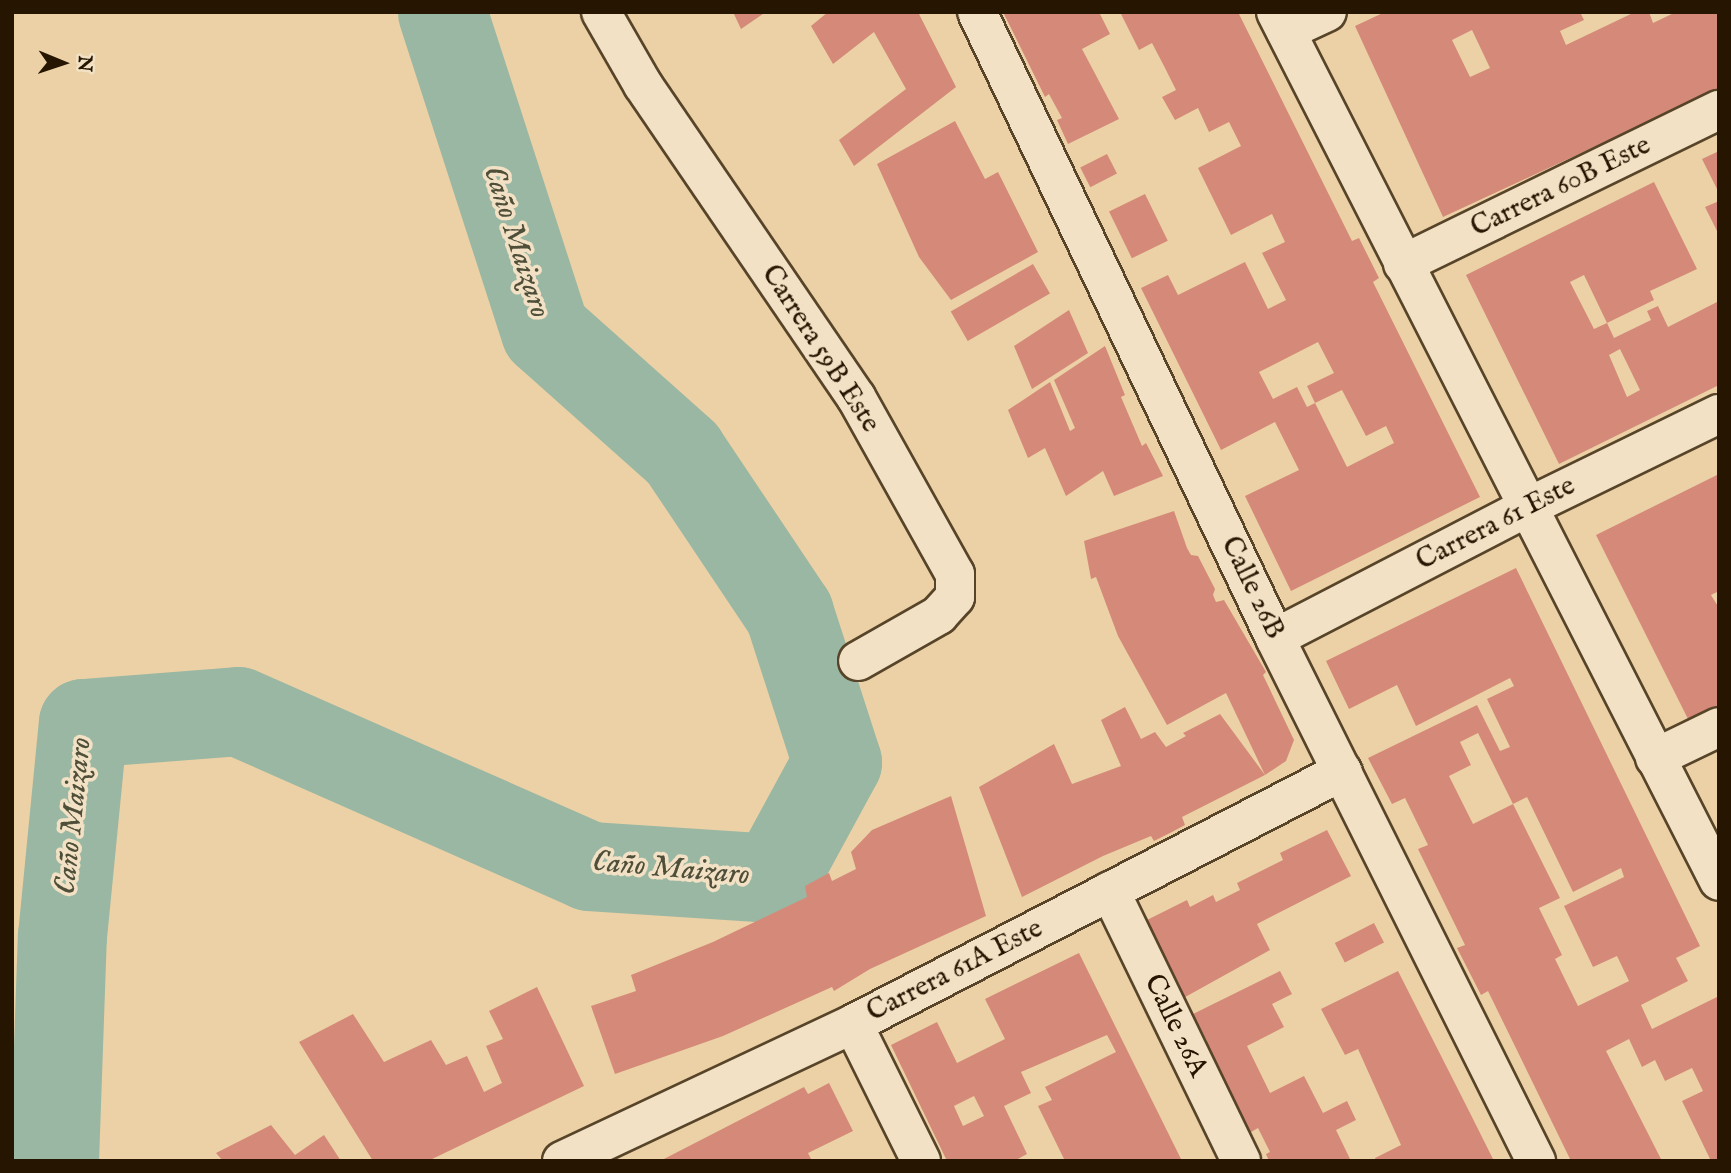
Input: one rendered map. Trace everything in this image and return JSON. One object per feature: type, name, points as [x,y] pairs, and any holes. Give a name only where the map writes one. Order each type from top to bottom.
[{"type":"street","name":"Carrera 59B Este","points":[[600,12],[643,85],[856,397],[955,574],[954,597],[939,615],[858,661]]},
{"type":"street","name":"Calle 26B","points":[[976,12],[1275,638],[1536,1161]]},
{"type":"street","points":[[1326,12],[1281,22],[1719,881]]},
{"type":"street","name":"Carrera 60B Este","points":[[1403,264],[1719,110]]},
{"type":"street","name":"Carrera 61 Este","points":[[1275,638],[1528,507],[1719,414]]},
{"type":"street","points":[[1655,758],[1719,727]]},
{"type":"street","name":"Carrera 61A Este","points":[[562,1161],[610,1150],[1343,771]]},
{"type":"street","name":"Calle 26A","points":[[1110,891],[1241,1161]]},
{"type":"street","points":[[853,1024],[921,1161]]},
{"type":"building","points":[[733,12],[766,12],[741,29]]},
{"type":"building","points":[[828,12],[918,12],[956,87],[854,166],[839,140],[906,89],[874,32],[833,64],[811,26]]},
{"type":"building","points":[[1003,12],[1099,12],[1110,34],[1082,49],[1119,119],[1068,144],[1057,120],[1062,118],[1049,94],[1045,97]]},
{"type":"building","points":[[1120,12],[1238,12],[1352,241],[1359,238],[1379,278],[1373,282],[1480,497],[1291,591],[1245,496],[1299,470],[1275,422],[1221,450],[1141,288],[1168,275],[1178,295],[1245,262],[1268,309],[1286,300],[1262,253],[1285,242],[1272,214],[1231,235],[1198,168],[1241,146],[1229,122],[1209,132],[1198,108],[1175,120],[1162,97],[1176,90],[1164,66],[1152,43],[1139,50]],"holes":[[[1318,342],[1334,373],[1307,386],[1315,403],[1307,407],[1297,387],[1273,399],[1259,372]],[[1342,390],[1366,436],[1386,426],[1394,443],[1347,467],[1315,403]]]},
{"type":"building","points":[[1385,12],[1580,12],[1584,20],[1560,31],[1566,45],[1635,12],[1649,12],[1653,23],[1676,12],[1719,12],[1719,89],[1443,217],[1355,26]],"holes":[[[1472,30],[1490,68],[1470,77],[1452,40]]]},
{"type":"building","points":[[955,121],[985,179],[998,172],[1038,252],[951,300],[919,257],[877,164]]},
{"type":"building","points":[[1719,151],[1719,193],[1702,159]]},
{"type":"building","points":[[1107,154],[1117,174],[1090,187],[1080,168]]},
{"type":"building","points":[[1654,182],[1697,269],[1650,291],[1654,300],[1607,323],[1614,338],[1651,320],[1647,311],[1658,306],[1668,327],[1719,301],[1719,385],[1559,464],[1466,275]],"holes":[[[1584,275],[1607,323],[1594,329],[1570,282]],[[1620,349],[1640,390],[1627,397],[1609,355]]]},
{"type":"building","points":[[1145,194],[1168,241],[1132,258],[1109,212]]},
{"type":"building","points":[[1719,201],[1719,235],[1705,207]]},
{"type":"building","points":[[1033,264],[1050,293],[968,341],[951,312]]},
{"type":"building","points":[[1069,310],[1088,353],[1032,389],[1014,346]]},
{"type":"building","points":[[1105,346],[1125,395],[1121,397],[1142,446],[1146,443],[1163,476],[1114,496],[1103,471],[1066,496],[1045,448],[1028,458],[1008,410],[1050,382],[1070,431],[1075,428],[1054,380]]},
{"type":"building","points":[[1719,474],[1719,591],[1711,595],[1719,608],[1719,709],[1690,723],[1596,535]]},
{"type":"building","points":[[1174,511],[1187,548],[1191,555],[1198,556],[1215,589],[1213,595],[1216,602],[1224,600],[1266,672],[1263,675],[1294,740],[1286,761],[1265,775],[1226,693],[1167,725],[1118,636],[1096,577],[1091,579],[1084,541]]},
{"type":"building","points":[[1516,568],[1700,946],[1676,958],[1688,981],[1641,1005],[1652,1029],[1719,996],[1719,1161],[1711,1161],[1682,1101],[1703,1091],[1692,1068],[1665,1081],[1655,1060],[1642,1067],[1629,1039],[1606,1051],[1662,1161],[1571,1161],[1488,991],[1481,995],[1457,948],[1465,945],[1418,849],[1428,845],[1405,798],[1392,804],[1368,758],[1477,705],[1500,751],[1510,747],[1487,699],[1514,686],[1510,678],[1416,726],[1397,685],[1349,709],[1326,661]],"holes":[[[1478,733],[1513,804],[1473,824],[1449,776],[1471,765],[1460,742]],[[1527,797],[1573,892],[1621,868],[1624,877],[1564,906],[1593,967],[1617,956],[1629,981],[1578,1006],[1555,959],[1562,955],[1539,908],[1560,898],[1513,804]]]},
{"type":"building","points":[[1125,707],[1141,739],[1155,732],[1166,747],[1186,736],[1183,733],[1220,714],[1265,775],[1182,817],[1185,825],[1170,833],[1154,841],[1151,836],[1103,856],[1022,897],[979,787],[1054,744],[1072,784],[1121,766],[1101,720]]},
{"type":"building","points":[[951,796],[986,916],[870,969],[834,991],[832,987],[723,1036],[615,1074],[591,1006],[636,991],[631,975],[713,942],[807,897],[805,886],[829,873],[832,881],[856,869],[851,852],[872,830]]},
{"type":"building","points":[[1327,830],[1351,876],[1257,924],[1270,950],[1178,1001],[1139,924],[1187,900],[1190,907],[1213,895],[1216,902],[1240,890],[1237,883],[1283,860],[1280,853]]},
{"type":"building","points":[[1374,923],[1384,943],[1345,963],[1335,943]]},
{"type":"building","points":[[1079,953],[1182,1161],[1065,1161],[1038,1106],[1052,1100],[1045,1087],[1116,1052],[1107,1035],[1021,1072],[1031,1093],[1004,1106],[1027,1154],[1014,1161],[947,1161],[891,1045],[937,1022],[957,1063],[1005,1039],[985,999]],"holes":[[[974,1096],[984,1116],[963,1126],[954,1106]]]},
{"type":"building","points":[[1280,971],[1292,994],[1272,1004],[1284,1027],[1247,1046],[1270,1093],[1304,1076],[1323,1113],[1347,1101],[1356,1120],[1336,1130],[1351,1161],[1269,1161],[1266,1154],[1270,1152],[1258,1128],[1246,1135],[1200,1045],[1207,1041],[1193,1014]]},
{"type":"building","points":[[1398,971],[1494,1161],[1376,1161],[1375,1158],[1401,1145],[1358,1049],[1345,1055],[1321,1009]]},
{"type":"building","points":[[537,987],[584,1086],[428,1161],[373,1161],[299,1042],[353,1014],[384,1062],[431,1040],[446,1065],[467,1056],[484,1092],[502,1083],[486,1046],[503,1039],[489,1011]]},
{"type":"building","points":[[829,1083],[853,1131],[808,1153],[812,1161],[660,1161],[804,1087],[808,1094]]},
{"type":"building","points":[[271,1125],[295,1155],[324,1135],[341,1161],[223,1161],[216,1153]]},
{"type":"waterway","name":"Caño Maizaro","points":[[54,1161],[62,936],[83,723],[238,711],[589,866],[774,878],[837,762],[789,613],[682,453],[545,331],[442,12]]}]
